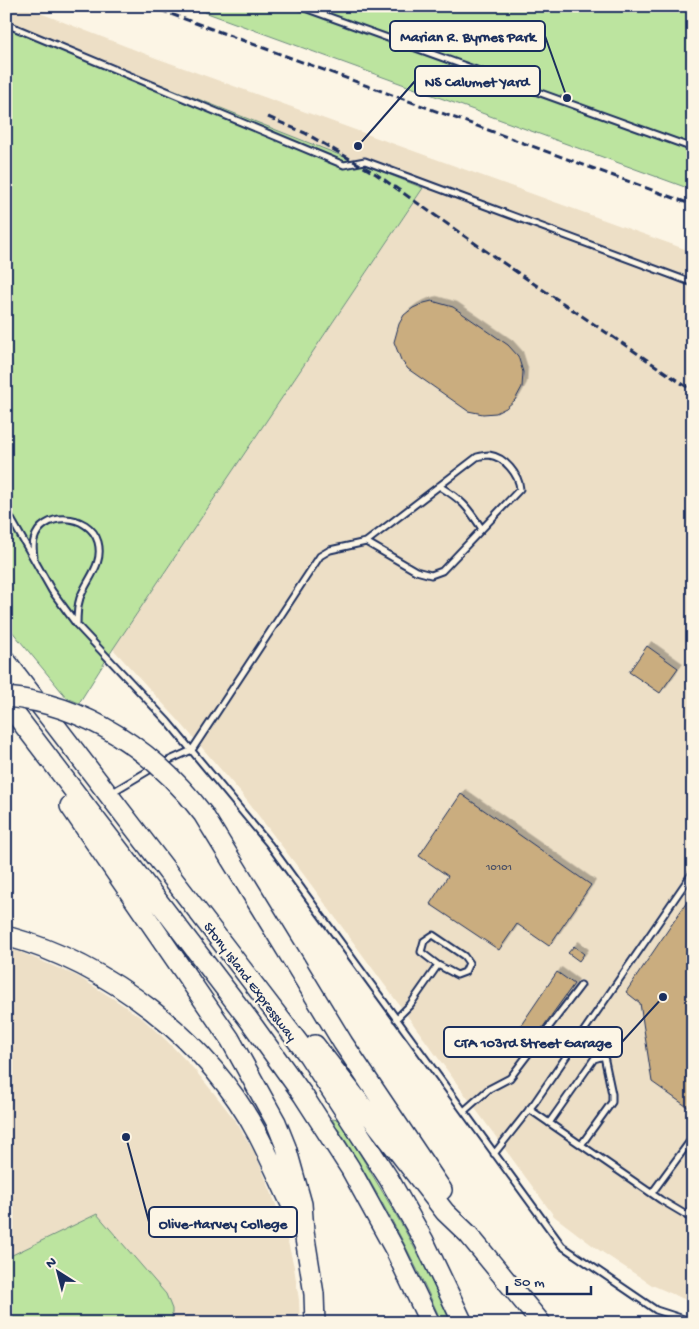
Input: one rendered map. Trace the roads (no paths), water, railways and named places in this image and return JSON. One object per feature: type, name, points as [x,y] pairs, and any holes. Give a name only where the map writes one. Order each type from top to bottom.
[{"type":"highway","name":"Stony Island Expressway","points":[[6,661],[308,1055],[389,1179],[424,1241],[463,1323]]},
{"type":"highway","points":[[6,697],[22,698],[54,707],[88,720],[122,737],[150,757],[186,792],[203,814],[343,1043],[451,1204],[468,1234]]},
{"type":"highway","name":"Stony Island Expressway","points":[[6,702],[249,1020],[303,1095],[350,1168],[395,1250],[430,1323]]},
{"type":"highway","points":[[50,760],[67,802],[230,1039],[276,1122],[302,1204],[304,1232],[314,1294],[315,1323]]},
{"type":"highway","points":[[202,918],[243,953],[445,1212],[468,1234],[536,1318]]},
{"type":"highway","points":[[6,936],[50,952],[107,980],[154,1012],[183,1037],[222,1082],[258,1134],[304,1232]]},
{"type":"lane","points":[[299,6],[693,148]]},
{"type":"lane","points":[[6,24],[344,165],[365,162],[693,283]]},
{"type":"lane","points":[[108,795],[144,772],[192,750],[320,556],[330,550],[366,542],[477,457],[490,455],[502,460],[519,482],[520,489],[442,571],[431,574],[416,571],[366,542]]},
{"type":"lane","points":[[438,486],[459,498],[482,529]]},
{"type":"lane","points":[[6,510],[52,591],[77,625],[168,722],[269,844],[562,1246],[656,1310],[693,1322]]},
{"type":"lane","points":[[34,560],[34,540],[40,529],[50,522],[64,518],[78,520],[91,528],[98,541],[100,554],[96,568],[77,608],[77,625]]},
{"type":"lane","points":[[494,1154],[529,1109],[693,872]]},
{"type":"lane","points":[[433,935],[464,956],[469,963],[465,972],[457,976],[438,965],[420,952],[424,941],[433,935]]},
{"type":"lane","points":[[396,1019],[410,1005],[438,965]]},
{"type":"lane","points":[[464,1111],[489,1089],[510,1078],[581,985]]},
{"type":"lane","points":[[549,1123],[594,1059],[604,1056],[612,1102],[581,1145]]},
{"type":"lane","points":[[529,1109],[652,1194],[693,1219]]},
{"type":"lane","points":[[652,1194],[693,1137]]},
{"type":"lane","points":[[687,1216],[693,1207]]},
{"type":"railway","points":[[149,6],[693,205]]},
{"type":"railway","points":[[268,117],[305,133],[376,174],[493,256],[693,391]]},
{"type":"place","name":"Marian R. Byrnes Park","points":[[567,98]]},
{"type":"place","name":"NS Calumet Yard","points":[[358,146]]},
{"type":"place","name":"CTA 103rd Street Garage","points":[[663,997]]},
{"type":"place","name":"Olive-Harvey College","points":[[126,1137]]}]
